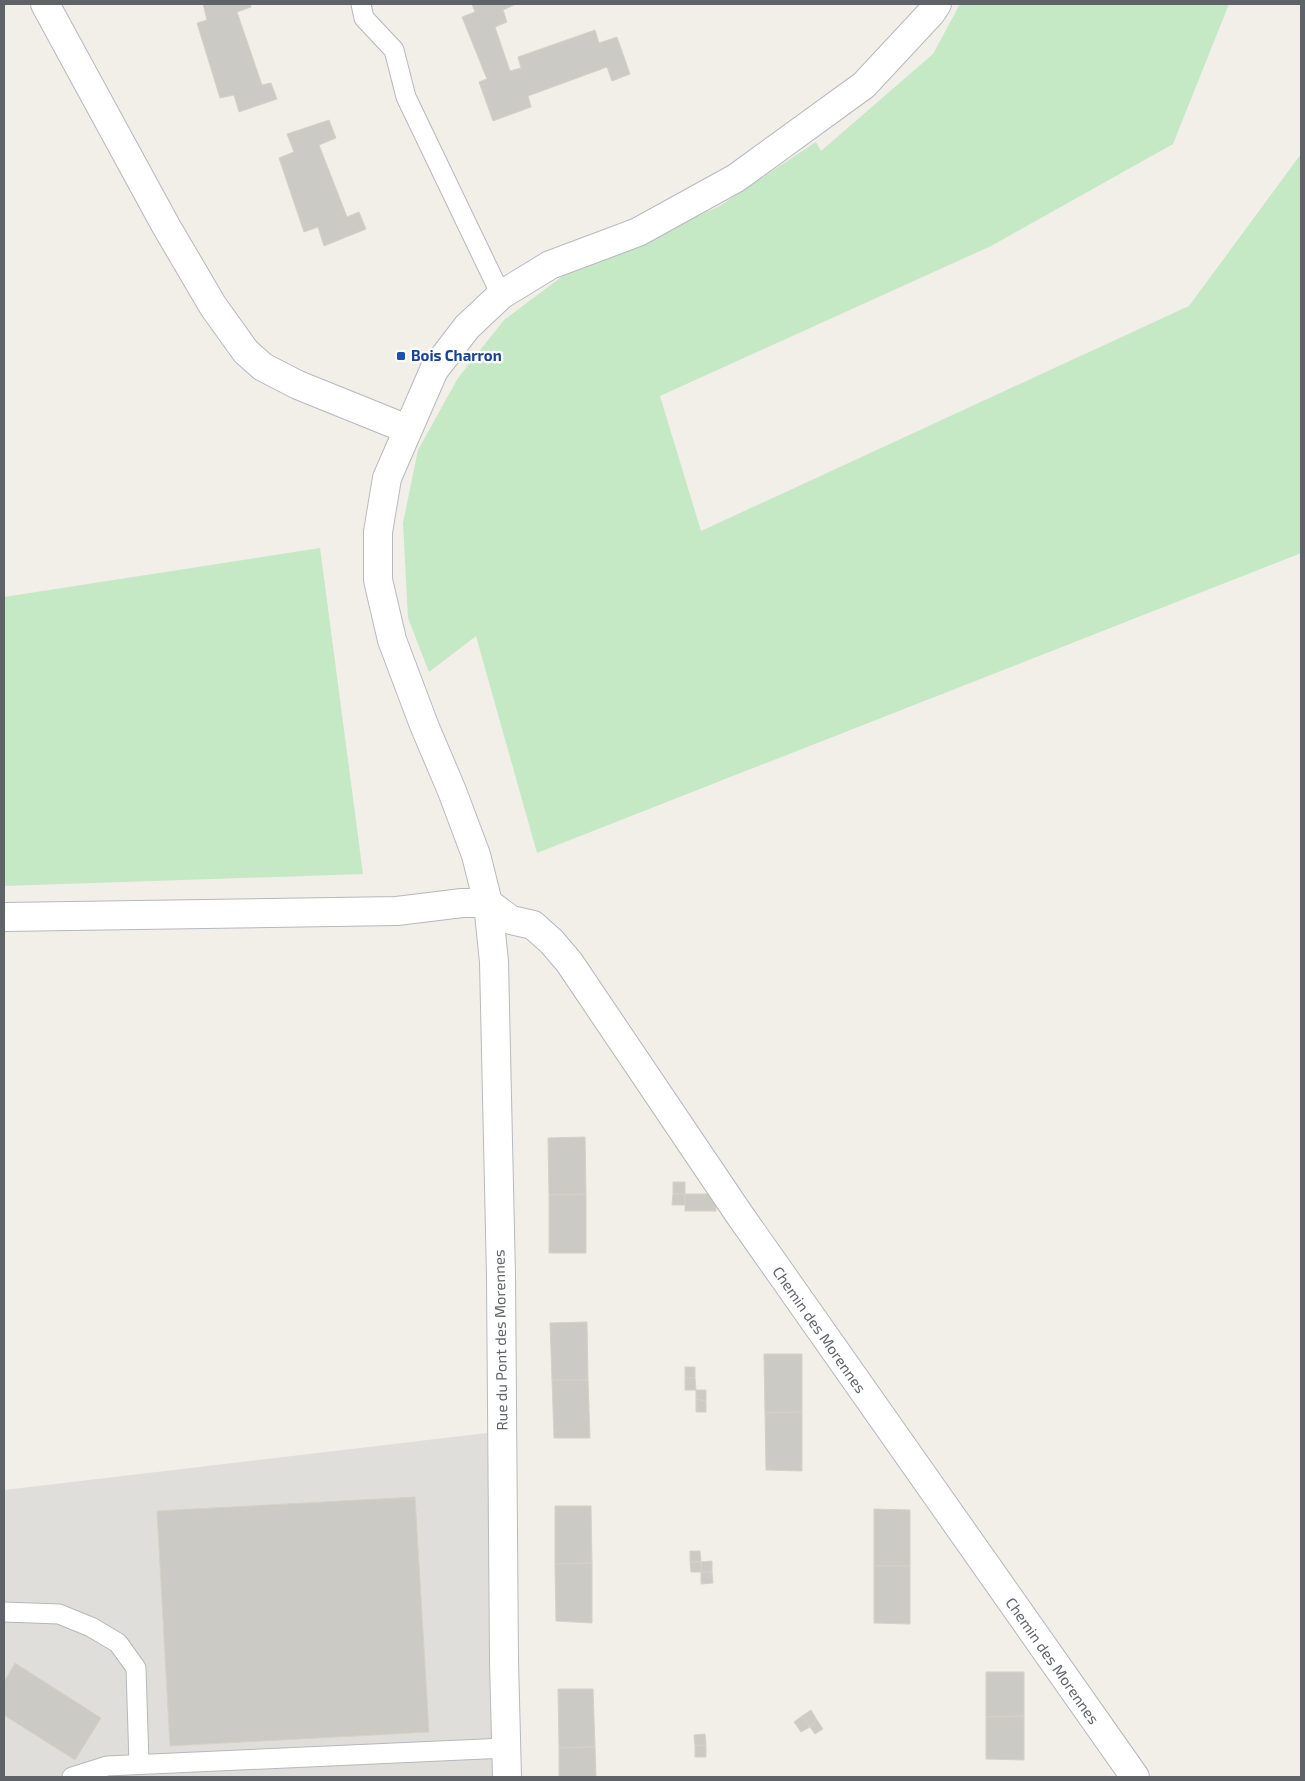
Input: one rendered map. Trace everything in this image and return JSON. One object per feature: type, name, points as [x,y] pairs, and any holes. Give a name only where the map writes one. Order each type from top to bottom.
[{"type":"street","points":[[45,4],[166,226],[213,306],[246,352],[263,367],[298,385],[407,429]]},
{"type":"street","name":"Rue du Pont des Morennes","points":[[506,1777],[495,972],[488,903],[476,856],[392,640],[378,580],[378,532],[387,478],[434,370],[467,327],[501,295],[550,265],[638,232],[736,178],[864,85],[937,4]]},
{"type":"street","points":[[4,917],[398,911],[462,903],[488,903]]},
{"type":"street","name":"Chemin des Morennes","points":[[488,903],[511,920],[533,925],[570,962],[744,1221],[1134,1777]]},
{"type":"lane","points":[[361,4],[364,18],[394,50],[406,96],[501,295]]},
{"type":"lane","points":[[4,1612],[58,1614],[91,1627],[118,1643],[136,1668],[139,1764]]},
{"type":"lane","points":[[72,1777],[107,1766],[506,1748]]},
{"type":"shaded area","points":[[487,1433],[496,1777],[4,1777],[4,1490]]},
{"type":"green space","points":[[960,4],[1229,4],[1173,144],[991,246],[660,396],[701,531],[1189,306],[1301,154],[1301,553],[537,853],[476,636],[429,672],[408,618],[403,523],[418,450],[458,378],[504,320],[564,275],[718,207],[816,142],[821,151],[933,54]]},
{"type":"green space","points":[[320,548],[363,874],[4,886],[4,597]]},
{"type":"building","points":[[203,4],[250,4],[251,7],[237,12],[262,85],[271,83],[277,99],[239,112],[234,95],[220,98],[197,23],[207,20]]},
{"type":"building","points":[[472,4],[516,4],[503,10],[507,22],[495,27],[510,71],[521,68],[518,57],[595,30],[599,43],[617,37],[630,74],[612,81],[607,67],[528,96],[531,107],[493,121],[479,82],[487,79],[462,17],[475,12]]},
{"type":"building","points":[[329,120],[336,138],[319,145],[347,217],[359,212],[366,229],[324,246],[318,227],[304,232],[279,158],[294,152],[287,134]]},
{"type":"building","points":[[585,1137],[586,1194],[549,1195],[548,1138]]},
{"type":"building","points":[[673,1182],[685,1182],[685,1194],[673,1194]]},
{"type":"building","points":[[586,1194],[586,1253],[549,1253],[549,1195]]},
{"type":"building","points":[[673,1194],[685,1194],[685,1205],[672,1205]]},
{"type":"building","points":[[685,1194],[716,1194],[716,1211],[685,1211]]},
{"type":"building","points":[[587,1322],[588,1380],[552,1380],[550,1323]]},
{"type":"building","points":[[764,1354],[802,1354],[802,1412],[765,1413]]},
{"type":"building","points":[[685,1367],[695,1367],[695,1378],[685,1378]]},
{"type":"building","points":[[685,1378],[695,1378],[696,1390],[685,1390]]},
{"type":"building","points":[[552,1380],[588,1380],[590,1438],[554,1438]]},
{"type":"building","points":[[696,1390],[706,1390],[706,1401],[696,1399]]},
{"type":"building","points":[[696,1399],[706,1401],[706,1412],[696,1412]]},
{"type":"building","points":[[802,1412],[802,1471],[766,1470],[765,1413]]},
{"type":"building","points":[[415,1497],[429,1732],[170,1746],[157,1511]]},
{"type":"building","points":[[555,1506],[591,1506],[592,1563],[555,1564]]},
{"type":"building","points":[[874,1509],[910,1510],[910,1566],[874,1566]]},
{"type":"building","points":[[690,1551],[700,1551],[701,1562],[690,1562]]},
{"type":"building","points":[[712,1561],[712,1572],[701,1572],[701,1562]]},
{"type":"building","points":[[690,1562],[701,1562],[701,1572],[691,1572]]},
{"type":"building","points":[[592,1563],[592,1623],[556,1621],[555,1564]]},
{"type":"building","points":[[874,1566],[910,1566],[910,1624],[874,1623]]},
{"type":"building","points":[[701,1572],[712,1572],[713,1583],[701,1584]]},
{"type":"building","points":[[15,1663],[101,1718],[75,1760],[4,1715],[4,1682]]},
{"type":"building","points":[[986,1672],[1024,1672],[1024,1716],[986,1717]]},
{"type":"building","points":[[558,1689],[593,1689],[595,1747],[559,1748]]},
{"type":"building","points":[[811,1710],[817,1720],[810,1727],[802,1716]]},
{"type":"building","points":[[802,1716],[810,1727],[801,1732],[794,1722]]},
{"type":"building","points":[[1024,1716],[1024,1760],[986,1759],[986,1717]]},
{"type":"building","points":[[817,1720],[823,1729],[815,1734],[810,1727]]},
{"type":"building","points":[[705,1734],[706,1745],[695,1746],[694,1735]]},
{"type":"building","points":[[706,1745],[706,1757],[695,1757],[695,1746]]},
{"type":"building","points":[[595,1747],[596,1777],[559,1777],[559,1748]]},
{"type":"place","name":"Bois Charron","points":[[401,356]]}]
